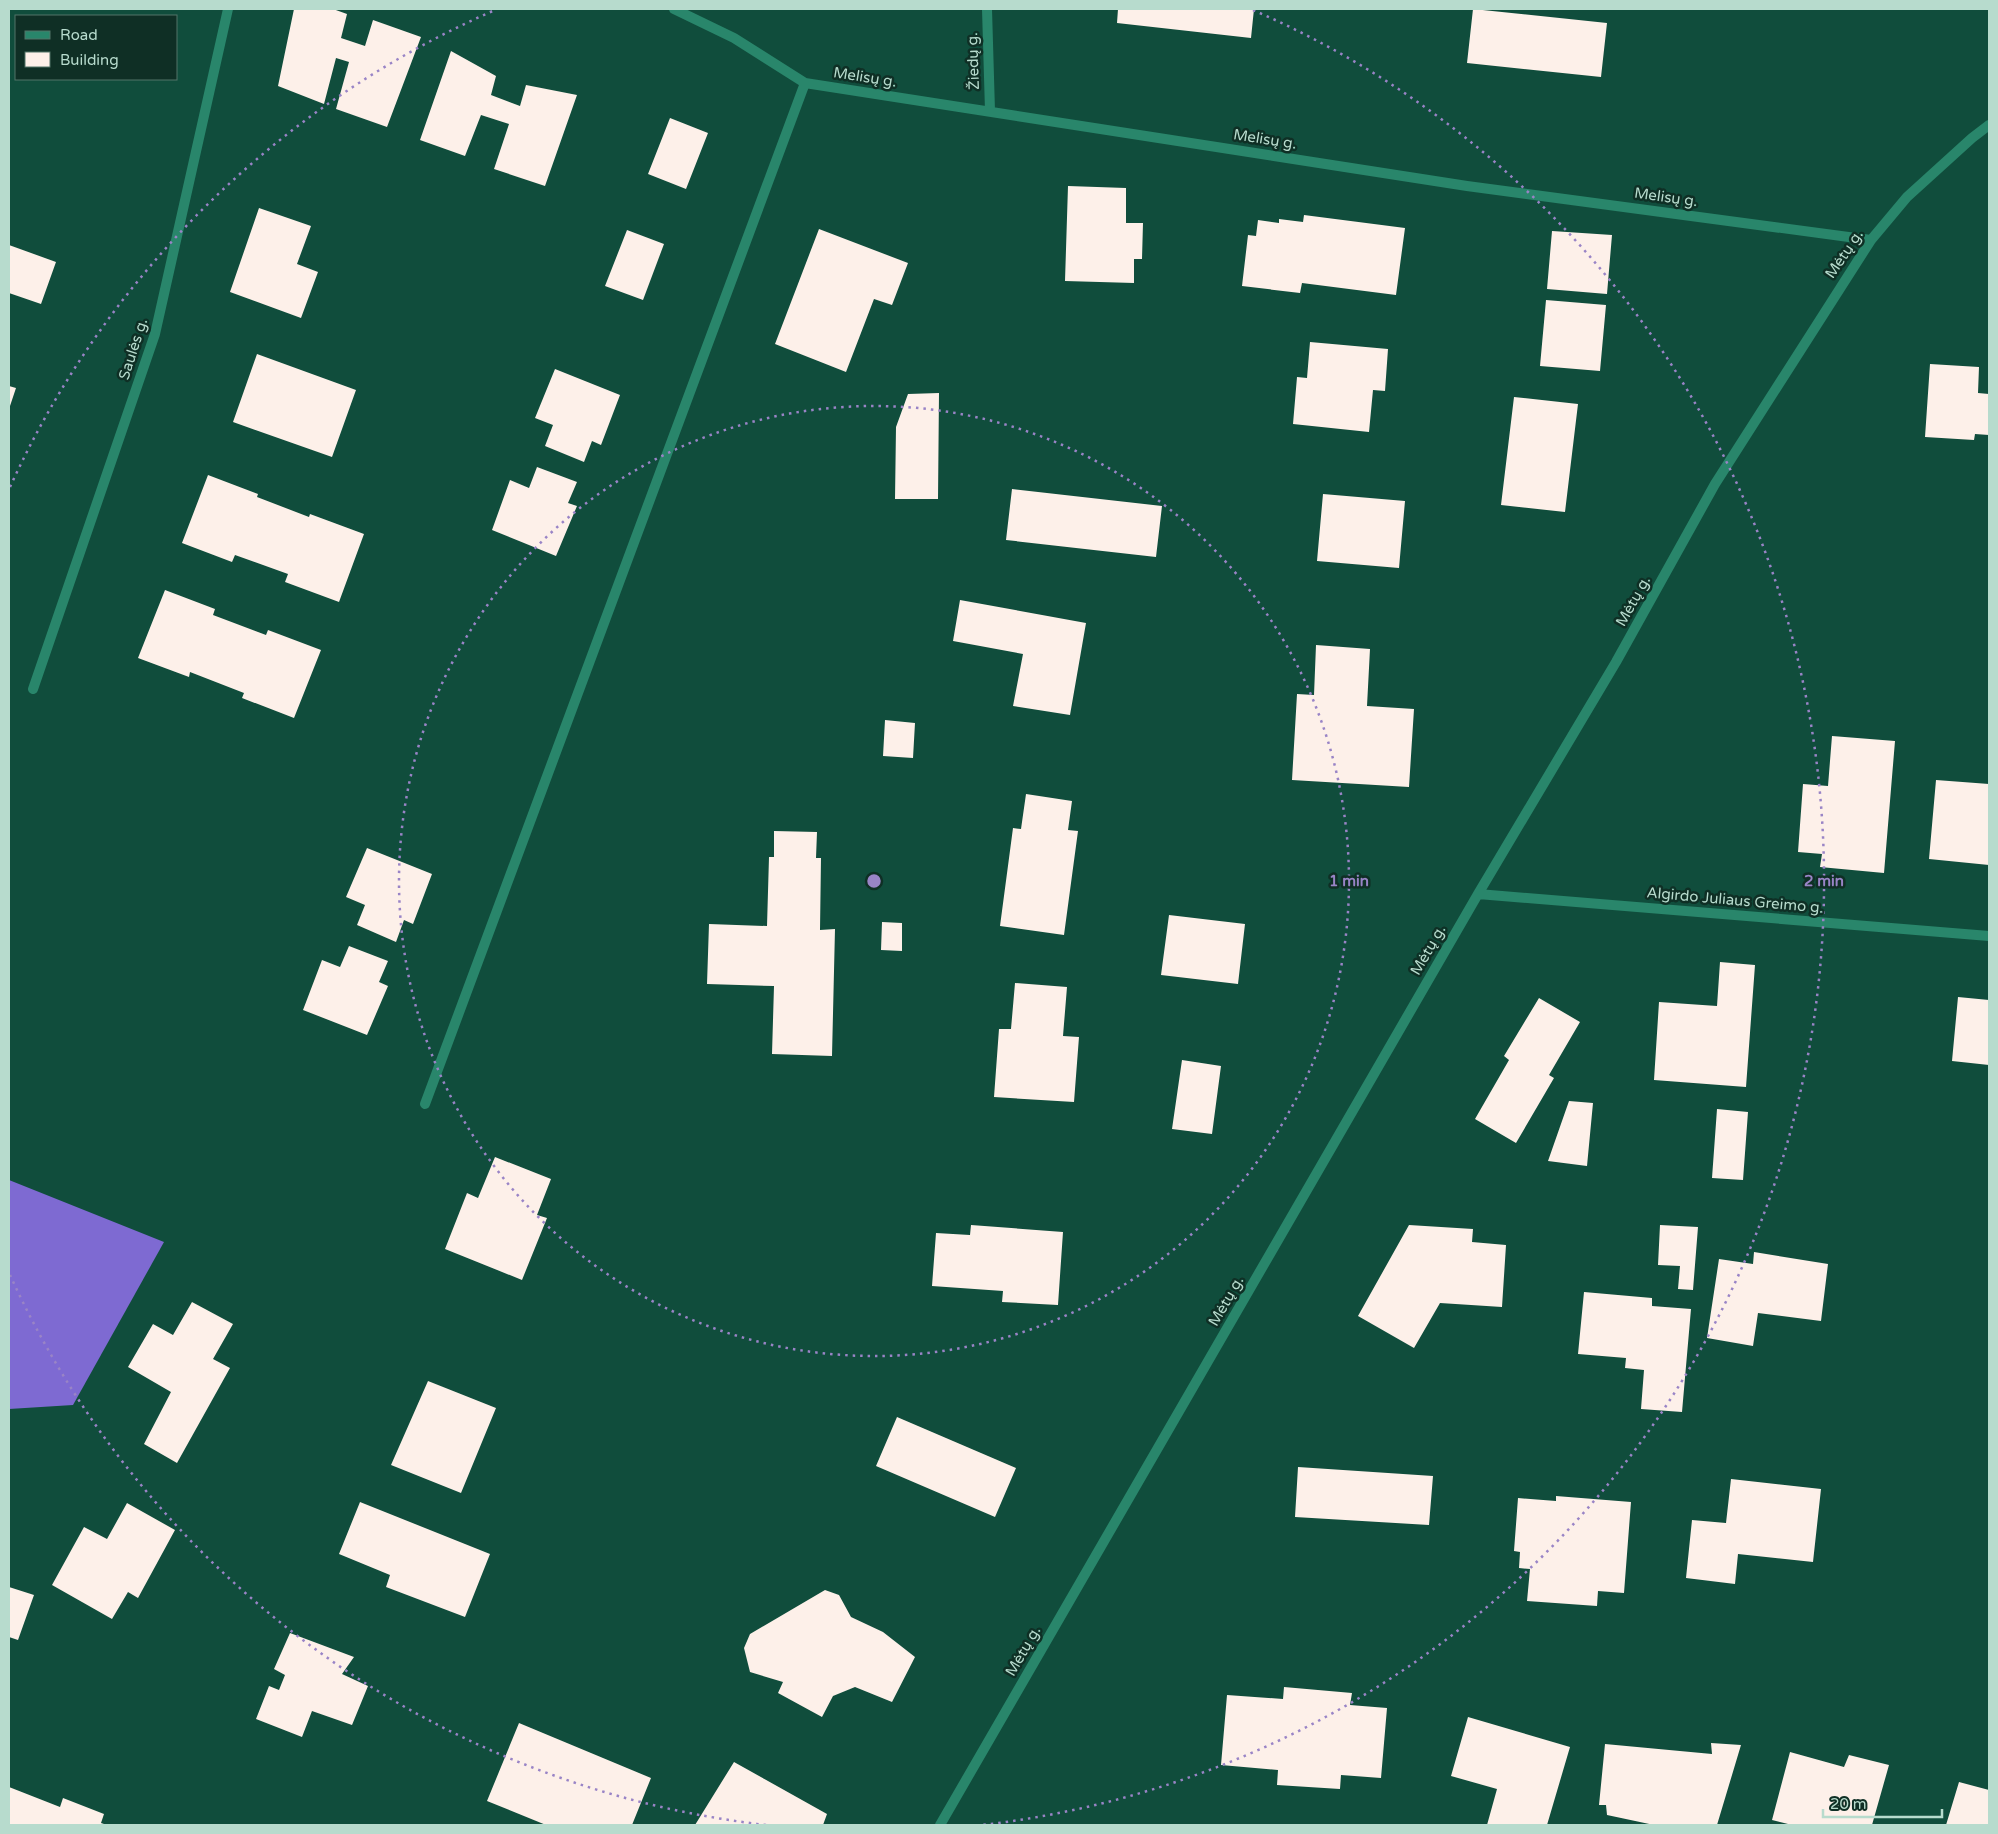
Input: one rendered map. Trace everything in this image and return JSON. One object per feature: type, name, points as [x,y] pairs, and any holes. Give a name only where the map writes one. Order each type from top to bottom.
[{"type":"street","name":"Saulės g.","points":[[33,689],[155,334],[228,9]]},
{"type":"street","name":"Melisų g.","points":[[674,9],[734,38],[805,83],[1467,186],[1871,240]]},
{"type":"street","name":"Žiedų g.","points":[[986,9],[990,112]]},
{"type":"street","points":[[425,1104],[805,83]]},
{"type":"street","name":"Mėtų g.","points":[[940,1825],[1478,894],[1616,662],[1715,484],[1871,240],[1906,197],[1989,125]]},
{"type":"street","name":"Algirdo Juliaus Greimo g.","points":[[1478,894],[1989,936]]},
{"type":"shaded area","points":[[9,1180],[164,1242],[73,1405],[9,1409]]},
{"type":"building","points":[[294,9],[333,9],[347,14],[341,38],[365,46],[373,20],[421,37],[387,127],[336,109],[349,62],[336,58],[324,104],[278,86]]},
{"type":"building","points":[[1118,9],[1254,9],[1251,38],[1117,23]]},
{"type":"building","points":[[1473,9],[1607,23],[1601,77],[1467,63]]},
{"type":"building","points":[[451,51],[496,76],[491,95],[520,106],[526,85],[577,95],[545,186],[494,169],[509,124],[481,115],[465,156],[420,140]]},
{"type":"building","points":[[670,118],[708,133],[686,189],[648,174]]},
{"type":"building","points":[[1068,186],[1126,188],[1126,223],[1143,223],[1142,259],[1134,259],[1134,283],[1065,281]]},
{"type":"building","points":[[259,208],[311,226],[297,264],[318,272],[301,318],[230,292]]},
{"type":"building","points":[[1304,215],[1405,228],[1396,295],[1302,283],[1300,293],[1242,286],[1248,235],[1256,236],[1258,220],[1279,223],[1279,219],[1303,222]]},
{"type":"building","points":[[819,229],[908,263],[892,305],[874,299],[846,372],[775,344]]},
{"type":"building","points":[[627,230],[664,244],[643,300],[605,286]]},
{"type":"building","points":[[1552,231],[1612,235],[1607,294],[1547,289]]},
{"type":"building","points":[[9,245],[56,262],[41,304],[9,293]]},
{"type":"building","points":[[1546,300],[1606,305],[1600,371],[1540,366]]},
{"type":"building","points":[[1310,342],[1388,349],[1385,391],[1373,390],[1369,432],[1293,424],[1297,377],[1307,378]]},
{"type":"building","points":[[257,354],[356,390],[332,457],[233,422]]},
{"type":"building","points":[[1930,364],[1979,367],[1978,393],[1989,394],[1989,435],[1975,434],[1974,440],[1925,437]]},
{"type":"building","points":[[555,369],[620,395],[601,445],[592,441],[584,462],[545,446],[553,425],[535,418]]},
{"type":"building","points":[[9,386],[16,388],[9,409]]},
{"type":"building","points":[[939,393],[938,499],[895,499],[896,427],[908,394]]},
{"type":"building","points":[[1514,397],[1578,404],[1565,512],[1501,505]]},
{"type":"building","points":[[537,467],[577,482],[568,503],[577,506],[556,556],[492,530],[510,480],[529,488]]},
{"type":"building","points":[[208,475],[258,494],[257,497],[309,517],[310,514],[364,534],[339,602],[285,582],[288,574],[235,555],[232,562],[182,543]]},
{"type":"building","points":[[1012,489],[1162,506],[1156,557],[1006,540]]},
{"type":"building","points":[[1323,494],[1405,501],[1399,568],[1317,561]]},
{"type":"building","points":[[165,590],[215,609],[213,615],[266,635],[268,630],[321,650],[294,718],[242,698],[244,693],[190,672],[189,677],[138,658]]},
{"type":"building","points":[[960,600],[1086,623],[1070,715],[1013,706],[1023,654],[953,641]]},
{"type":"building","points":[[1316,645],[1370,649],[1367,706],[1414,709],[1409,787],[1292,780],[1297,694],[1314,695]]},
{"type":"building","points":[[885,720],[915,723],[913,758],[883,756]]},
{"type":"building","points":[[1832,736],[1895,741],[1884,873],[1820,867],[1822,854],[1798,852],[1803,784],[1828,786]]},
{"type":"building","points":[[1936,780],[1989,784],[1989,865],[1929,859]]},
{"type":"building","points":[[1026,794],[1072,801],[1068,830],[1078,831],[1064,935],[1000,926],[1013,828],[1021,829]]},
{"type":"building","points":[[774,831],[817,832],[816,858],[821,858],[820,930],[835,929],[832,1056],[772,1054],[774,986],[707,984],[709,924],[767,926],[769,857],[774,857]]},
{"type":"building","points":[[367,848],[432,874],[413,924],[404,920],[396,942],[357,925],[365,905],[346,897]]},
{"type":"building","points":[[1169,915],[1245,924],[1238,984],[1161,975]]},
{"type":"building","points":[[882,922],[902,923],[902,951],[881,950]]},
{"type":"building","points":[[349,946],[388,961],[379,982],[388,986],[367,1035],[303,1010],[322,960],[340,967]]},
{"type":"building","points":[[1720,962],[1755,965],[1746,1087],[1654,1080],[1659,1002],[1717,1006]]},
{"type":"building","points":[[1015,983],[1067,987],[1063,1036],[1079,1037],[1074,1102],[994,1097],[999,1029],[1011,1029]]},
{"type":"building","points":[[1958,997],[1989,1000],[1989,1065],[1952,1061]]},
{"type":"building","points":[[1539,998],[1580,1022],[1549,1075],[1554,1078],[1516,1143],[1475,1119],[1509,1060],[1504,1056]]},
{"type":"building","points":[[1182,1060],[1221,1066],[1212,1134],[1172,1129]]},
{"type":"building","points":[[1569,1101],[1593,1103],[1587,1166],[1548,1161]]},
{"type":"building","points":[[1717,1109],[1748,1112],[1743,1180],[1712,1178]]},
{"type":"building","points":[[495,1157],[551,1179],[537,1215],[547,1218],[522,1280],[445,1249],[467,1193],[478,1198]]},
{"type":"building","points":[[971,1225],[1063,1232],[1058,1305],[1002,1302],[1003,1291],[932,1286],[936,1233],[970,1235]]},
{"type":"building","points":[[1409,1225],[1473,1229],[1472,1242],[1506,1245],[1502,1307],[1440,1303],[1414,1348],[1358,1316]]},
{"type":"building","points":[[1660,1225],[1698,1227],[1693,1290],[1678,1289],[1680,1266],[1658,1265]]},
{"type":"building","points":[[1754,1252],[1828,1264],[1821,1321],[1758,1313],[1753,1346],[1707,1338],[1719,1259],[1753,1264]]},
{"type":"building","points":[[1584,1292],[1652,1298],[1652,1306],[1691,1309],[1682,1412],[1641,1409],[1644,1370],[1625,1368],[1626,1358],[1578,1354]]},
{"type":"building","points":[[192,1302],[233,1324],[213,1359],[230,1368],[177,1463],[144,1444],[171,1392],[128,1367],[153,1324],[173,1335]]},
{"type":"building","points":[[428,1381],[496,1408],[461,1493],[391,1465]]},
{"type":"building","points":[[897,1417],[1016,1468],[995,1517],[876,1466]]},
{"type":"building","points":[[1298,1467],[1433,1476],[1429,1525],[1295,1517]]},
{"type":"building","points":[[1731,1479],[1821,1489],[1813,1562],[1738,1554],[1735,1584],[1686,1578],[1692,1520],[1726,1523]]},
{"type":"building","points":[[1556,1496],[1631,1502],[1624,1593],[1598,1591],[1597,1606],[1527,1601],[1530,1569],[1519,1568],[1520,1552],[1514,1551],[1518,1498],[1556,1501]]},
{"type":"building","points":[[360,1502],[490,1554],[465,1617],[386,1587],[390,1575],[339,1554]]},
{"type":"building","points":[[127,1503],[175,1530],[138,1598],[128,1592],[112,1619],[52,1585],[84,1527],[107,1539]]},
{"type":"building","points":[[9,1587],[34,1595],[18,1640],[9,1637]]},
{"type":"building","points":[[825,1590],[839,1595],[851,1617],[883,1632],[915,1657],[892,1702],[855,1687],[833,1696],[822,1717],[778,1693],[783,1682],[750,1672],[744,1648],[750,1634]]},
{"type":"building","points":[[290,1633],[354,1657],[342,1674],[368,1686],[352,1725],[312,1711],[302,1737],[256,1719],[269,1686],[279,1690],[285,1675],[274,1669]]},
{"type":"building","points":[[1284,1687],[1352,1693],[1350,1705],[1387,1708],[1381,1778],[1341,1775],[1340,1789],[1277,1785],[1278,1770],[1221,1765],[1227,1695],[1283,1699]]},
{"type":"building","points":[[1468,1717],[1570,1747],[1547,1825],[1487,1825],[1497,1789],[1451,1776]]},
{"type":"building","points":[[519,1723],[651,1778],[632,1825],[546,1825],[487,1801]]},
{"type":"building","points":[[1711,1743],[1741,1745],[1717,1825],[1654,1825],[1607,1815],[1606,1805],[1599,1805],[1605,1744],[1712,1754]]},
{"type":"building","points":[[1790,1752],[1844,1767],[1849,1755],[1889,1765],[1872,1825],[1792,1825],[1772,1820]]},
{"type":"building","points":[[734,1762],[827,1814],[823,1825],[695,1825]]},
{"type":"building","points":[[1959,1782],[1989,1790],[1989,1825],[1946,1825]]},
{"type":"building","points":[[9,1787],[60,1807],[63,1798],[104,1814],[101,1823],[107,1825],[9,1825]]}]
